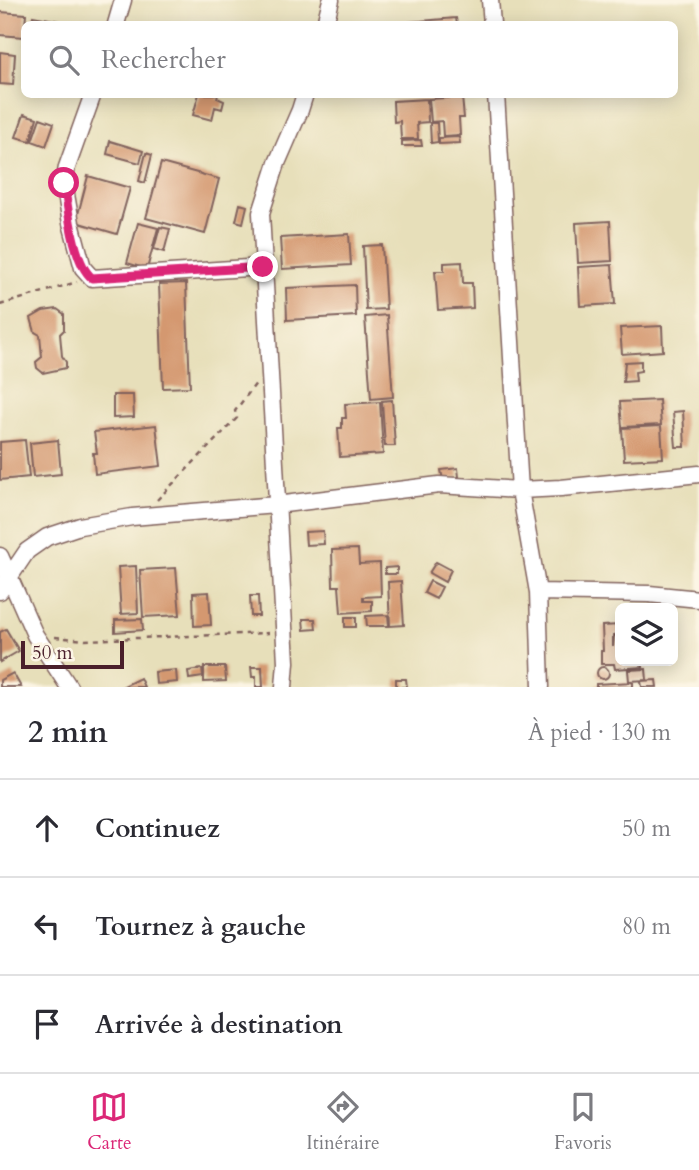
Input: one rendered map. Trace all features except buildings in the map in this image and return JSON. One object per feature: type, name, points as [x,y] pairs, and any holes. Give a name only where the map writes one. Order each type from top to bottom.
[{"type":"street","points":[[117,21],[123,0]]},
{"type":"street","points":[[326,21],[331,0]]},
{"type":"street","points":[[490,0],[492,21]]},
{"type":"street","points":[[92,98],[64,183],[83,268],[92,278],[263,267]]},
{"type":"street","points":[[284,687],[284,633],[261,213],[277,163],[304,98]]},
{"type":"street","points":[[496,98],[520,489],[538,592],[541,687]]},
{"type":"street","points":[[5,585],[27,551],[47,537],[80,526],[132,517],[275,505],[439,485],[561,488],[699,474]]},
{"type":"street","points":[[0,556],[5,585],[69,687]]},
{"type":"street","points":[[538,592],[649,594],[699,599]]},
{"type":"path","points":[[0,305],[92,278]]},
{"type":"path","points":[[153,502],[164,495],[237,418],[234,411],[269,366]]},
{"type":"path","points":[[35,635],[85,640],[284,633]]},
{"type":"route","points":[[64,183],[83,268],[92,278],[263,267]]}]
